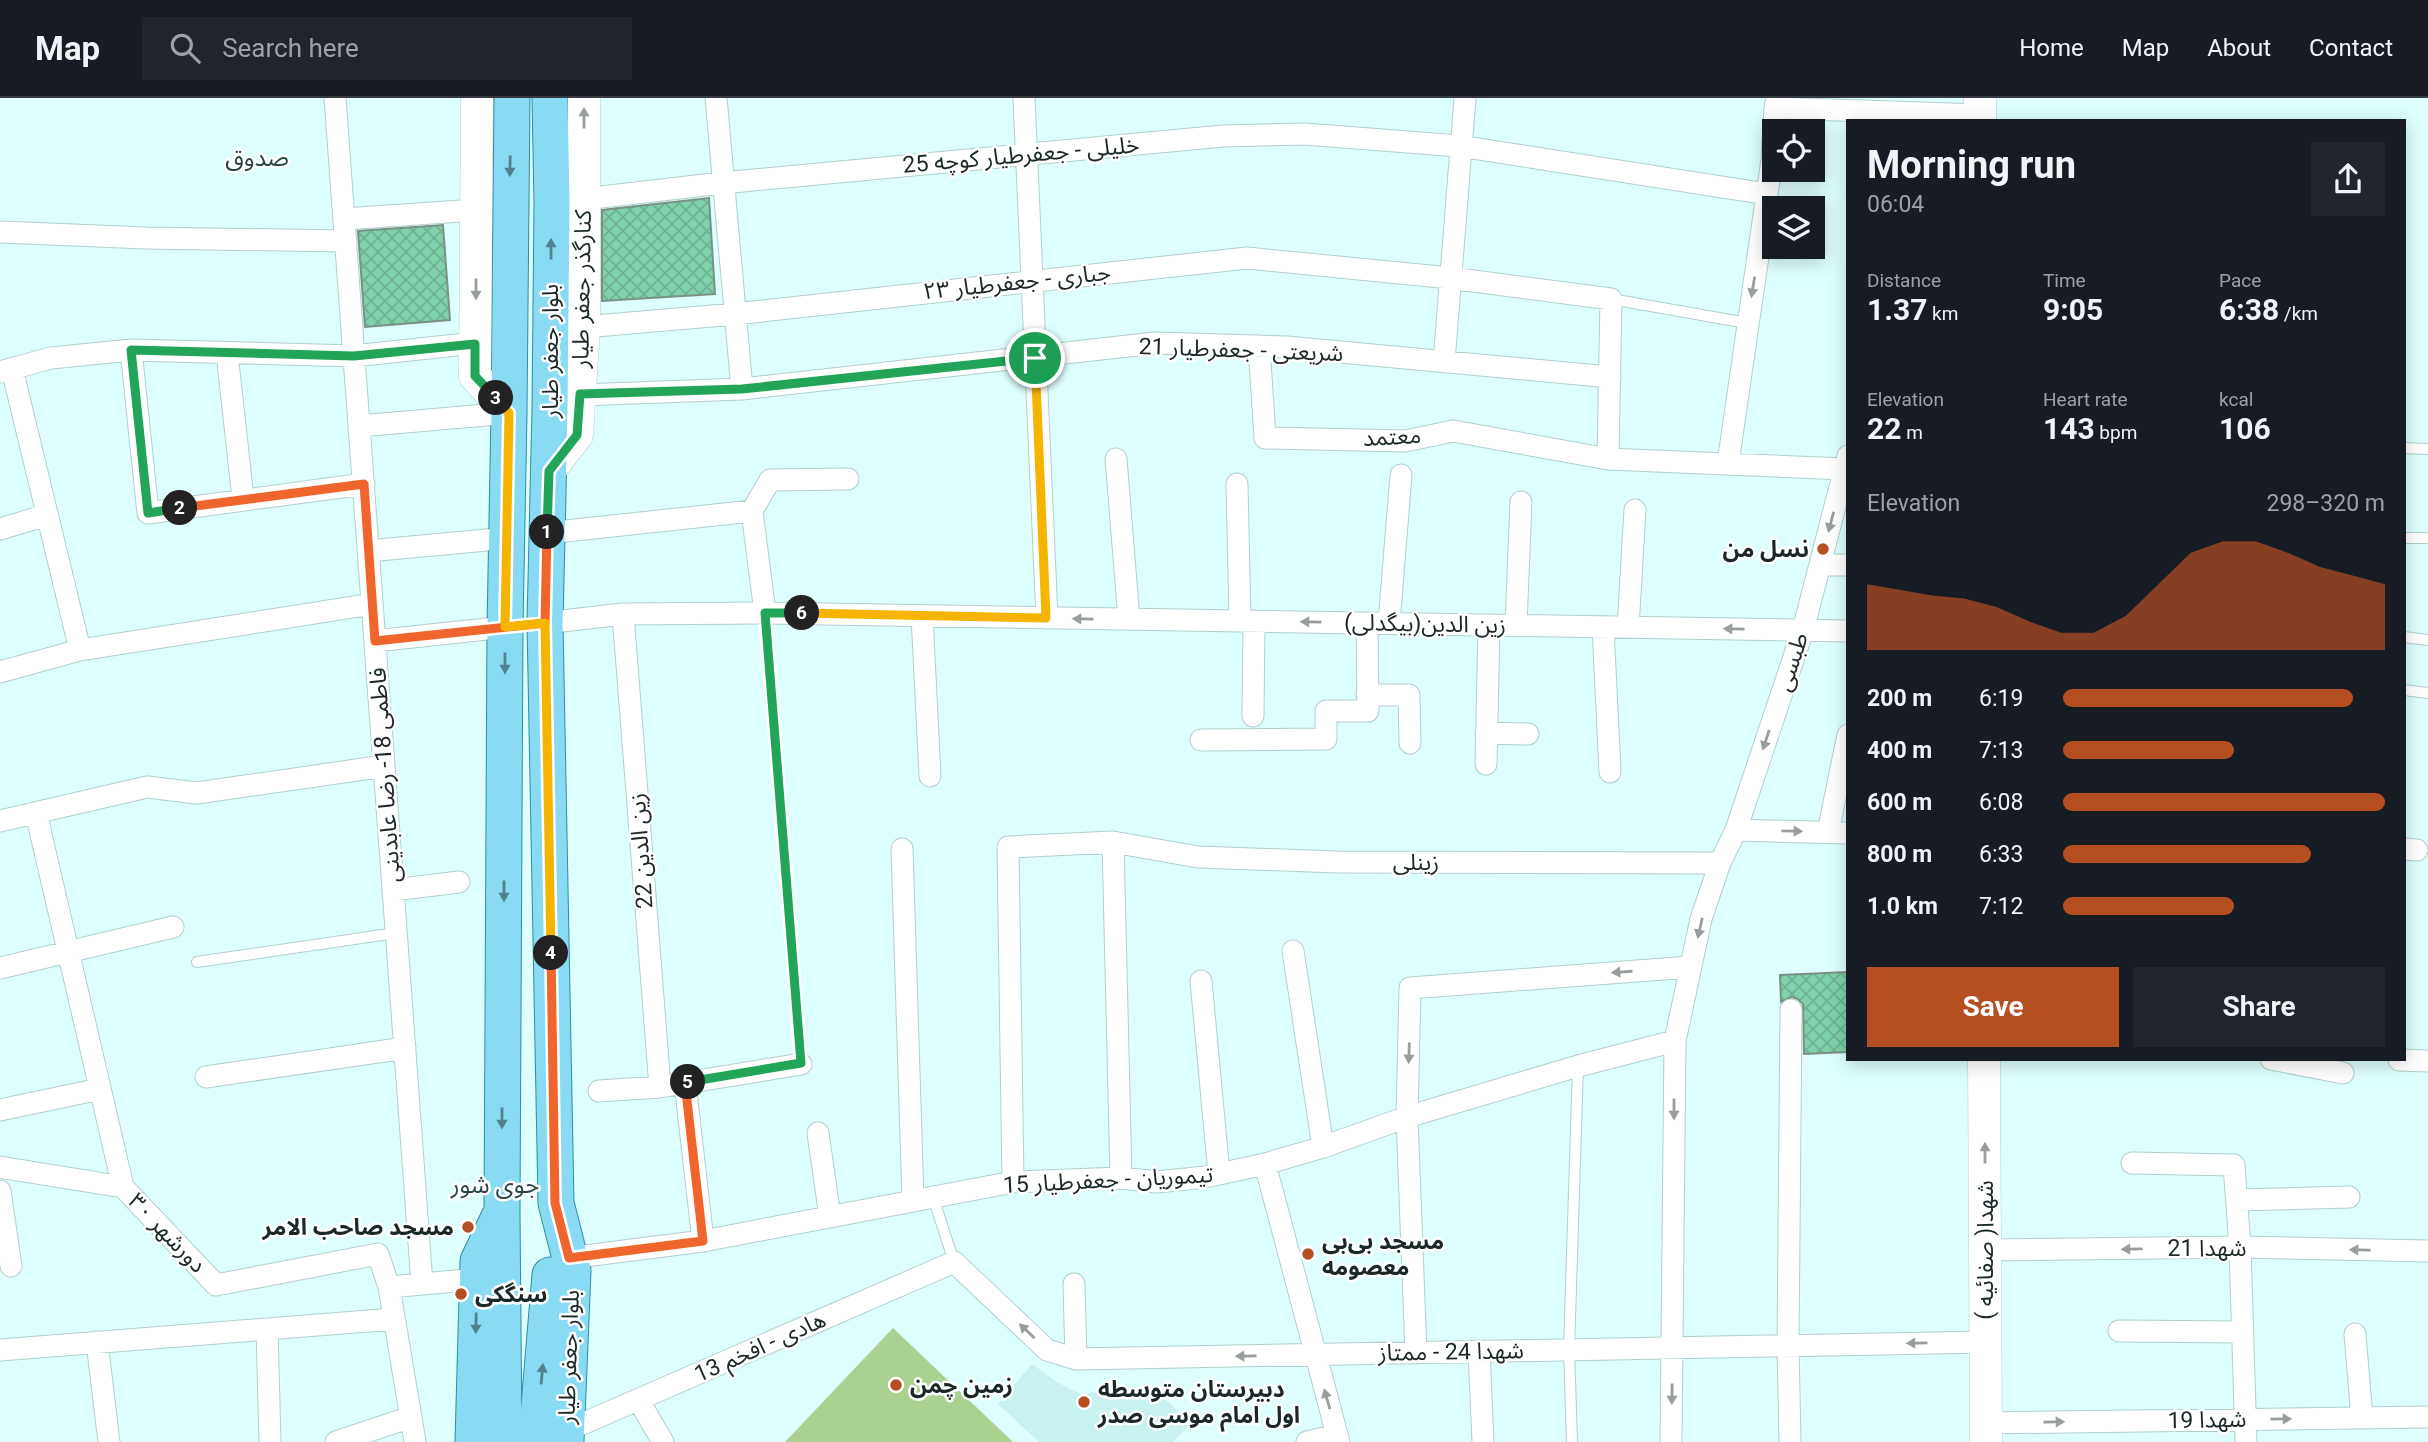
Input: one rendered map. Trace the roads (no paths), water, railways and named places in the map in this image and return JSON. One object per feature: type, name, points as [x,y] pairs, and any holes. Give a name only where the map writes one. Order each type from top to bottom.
[{"type":"main road","points":[[477,98],[475,376],[509,413]]},
{"type":"main road","name":"بلوار جعفر طیار","points":[[504,1442],[502,1211],[505,627],[512,98]]},
{"type":"main road","name":"بلوار جعفر طیار","points":[[550,98],[552,203],[545,623],[555,1203],[573,1270],[567,1437]]},
{"type":"main road","name":"کنارگذر جعفر طیار","points":[[549,471],[577,435],[584,327],[584,98]]},
{"type":"main road","points":[[505,627],[545,623]]},
{"type":"main road","name":"شهدا( صفائیه )","points":[[1984,1061],[1986,1432]]},
{"type":"main road","points":[[555,1203],[567,1437]]},
{"type":"main road","name":"بلوار جعفر طیار","points":[[474,1442],[478,1261],[502,1211]]},
{"type":"street","name":"فاطمی 18- رضا عابدینی","points":[[335,98],[422,1284]]},
{"type":"street","points":[[716,98],[742,389]]},
{"type":"street","points":[[1024,98],[1046,618]]},
{"type":"street","points":[[1444,362],[1465,98]]},
{"type":"street","points":[[1728,463],[1772,160],[1776,103],[1922,118],[1980,111]]},
{"type":"street","name":"خلیلی - جعفرطیار کوچه 25","points":[[584,199],[722,183],[1223,136],[1305,134],[1460,146],[1767,194]]},
{"type":"street","points":[[344,219],[476,210]]},
{"type":"street","points":[[0,232],[146,238],[346,241]]},
{"type":"street","name":"جباری - جعفرطیار ۲۳","points":[[584,327],[735,314],[1247,258],[1450,278],[1611,299]]},
{"type":"street","points":[[1608,459],[1611,299]]},
{"type":"street","name":"شریعتی - جعفرطیار 21","points":[[580,394],[742,389],[1155,343],[1259,346],[1610,377]]},
{"type":"street","points":[[80,650],[47,515],[6,371],[51,358],[131,350],[354,356],[475,344]]},
{"type":"street","name":"معتمد","points":[[1259,346],[1265,438],[1405,441],[1453,431],[1608,459],[1846,463]]},
{"type":"street","points":[[131,350],[148,513],[364,484]]},
{"type":"street","points":[[227,353],[243,499]]},
{"type":"street","points":[[359,426],[509,413]]},
{"type":"street","points":[[1116,459],[1129,619]]},
{"type":"street","name":"طبسی","points":[[1671,1442],[1675,1041],[1702,919],[1720,863],[1736,830],[1803,629],[1846,467]]},
{"type":"street","points":[[1390,623],[1401,475]]},
{"type":"street","points":[[765,613],[752,510],[770,480],[848,479]]},
{"type":"street","points":[[1237,484],[1253,716]]},
{"type":"street","points":[[1516,625],[1521,502]]},
{"type":"street","points":[[547,533],[752,510]]},
{"type":"street","points":[[1628,627],[1635,510]]},
{"type":"street","points":[[0,529],[47,515]]},
{"type":"street","points":[[368,551],[508,538]]},
{"type":"street","points":[[1819,565],[1846,565]]},
{"type":"street","points":[[0,672],[80,650],[372,604]]},
{"type":"street","name":"زین الدین(بیگدلی)","points":[[545,623],[623,614],[765,613],[1846,631]]},
{"type":"street","name":"زین الدین 22","points":[[623,614],[660,1087]]},
{"type":"street","points":[[922,616],[930,776]]},
{"type":"street","points":[[1200,740],[1326,739],[1326,712],[1368,711],[1367,623]]},
{"type":"street","points":[[1486,764],[1489,625]]},
{"type":"street","points":[[1603,626],[1610,772]]},
{"type":"street","points":[[375,641],[505,627]]},
{"type":"street","points":[[1367,695],[1409,695],[1410,743]]},
{"type":"street","points":[[1486,733],[1528,734]]},
{"type":"street","points":[[1736,830],[1838,832],[1846,754]]},
{"type":"street","points":[[0,821],[147,787],[197,793],[384,766]]},
{"type":"street","points":[[36,813],[123,1187]]},
{"type":"street","points":[[1113,842],[1121,1178]]},
{"type":"street","name":"زینلی","points":[[1013,1182],[1008,847],[1113,842],[1198,857],[1337,862],[1720,863]]},
{"type":"street","points":[[902,849],[923,1199]]},
{"type":"street","points":[[393,890],[459,882]]},
{"type":"street","points":[[0,968],[173,927]]},
{"type":"street","points":[[1293,951],[1323,1147]]},
{"type":"street","points":[[1416,1353],[1407,1117],[1410,988],[1690,967]]},
{"type":"street","points":[[1201,981],[1219,1174]]},
{"type":"street","points":[[1790,1442],[1788,1345],[1791,1010]]},
{"type":"street","name":"تیموریان - جعفرطیار 15","points":[[569,1258],[703,1241],[1013,1182],[1121,1178],[1157,1182],[1219,1174],[1265,1164],[1407,1117],[1578,1066],[1675,1041]]},
{"type":"street","points":[[206,1077],[405,1048]]},
{"type":"street","points":[[2406,1060],[2428,1061]]},
{"type":"street","points":[[2281,1061],[2343,1073]]},
{"type":"street","points":[[599,1091],[660,1087],[801,1063]]},
{"type":"street","points":[[685,1083],[703,1241]]},
{"type":"street","points":[[0,1110],[100,1089]]},
{"type":"street","points":[[818,1133],[830,1217]]},
{"type":"street","points":[[2132,1163],[2234,1165],[2240,1247],[2246,1442]]},
{"type":"street","points":[[1265,1164],[1338,1439],[1307,1442]]},
{"type":"street","name":"دورشهر ۳۰","points":[[0,1167],[123,1187],[216,1285],[378,1254],[389,1287]]},
{"type":"street","points":[[0,1191],[10,1266]]},
{"type":"street","points":[[2237,1200],[2349,1197]]},
{"type":"street","name":"شهدا 21","points":[[1985,1250],[2240,1247],[2428,1251]]},
{"type":"street","name":"شهدا 24 - ممتاز","points":[[954,1262],[1047,1350],[1076,1359],[1986,1342]]},
{"type":"street","name":"هادی - افخم 13","points":[[567,1437],[639,1401],[954,1262]]},
{"type":"street","points":[[415,1442],[389,1287],[477,1279]]},
{"type":"street","points":[[1074,1284],[1076,1359]]},
{"type":"street","points":[[0,1350],[394,1319]]},
{"type":"street","points":[[267,1329],[271,1442]]},
{"type":"street","points":[[2119,1331],[2243,1332]]},
{"type":"street","points":[[2355,1334],[2362,1418]]},
{"type":"street","points":[[97,1342],[109,1442]]},
{"type":"street","points":[[1479,1351],[1483,1442]]},
{"type":"street","points":[[639,1401],[663,1442]]},
{"type":"street","points":[[336,1442],[411,1417]]},
{"type":"street","name":"شهدا 19","points":[[1986,1432],[2246,1420],[2428,1417]]},
{"type":"lane","points":[[1611,299],[1747,323]]},
{"type":"lane","points":[[2406,448],[2428,449]]},
{"type":"lane","points":[[2406,538],[2428,538]]},
{"type":"lane","points":[[765,613],[801,1063]]},
{"type":"lane","points":[[2406,637],[2428,639]]},
{"type":"lane","points":[[2406,690],[2428,693]]},
{"type":"lane","points":[[197,962],[396,933]]},
{"type":"lane","points":[[1572,1442],[1569,1349],[1578,1066]]},
{"type":"lane","points":[[923,1199],[954,1262]]},
{"type":"place","name":"نسل من","points":[[1823,549]]},
{"type":"place","name":"مسجد صاحب الامر","points":[[468,1227]]},
{"type":"place","name":"مسجد بی‌بی معصومه","points":[[1308,1254]]},
{"type":"place","name":"سنگکی","points":[[461,1294]]},
{"type":"place","name":"زمین چمن","points":[[896,1385]]},
{"type":"place","name":"دبیرستان متوسطه اول امام موسی صدر","points":[[1084,1402]]},
{"type":"district","name":"صدوق","points":[[257,158]]},
{"type":"district","name":"جوی شور","points":[[495,1185]]}]
